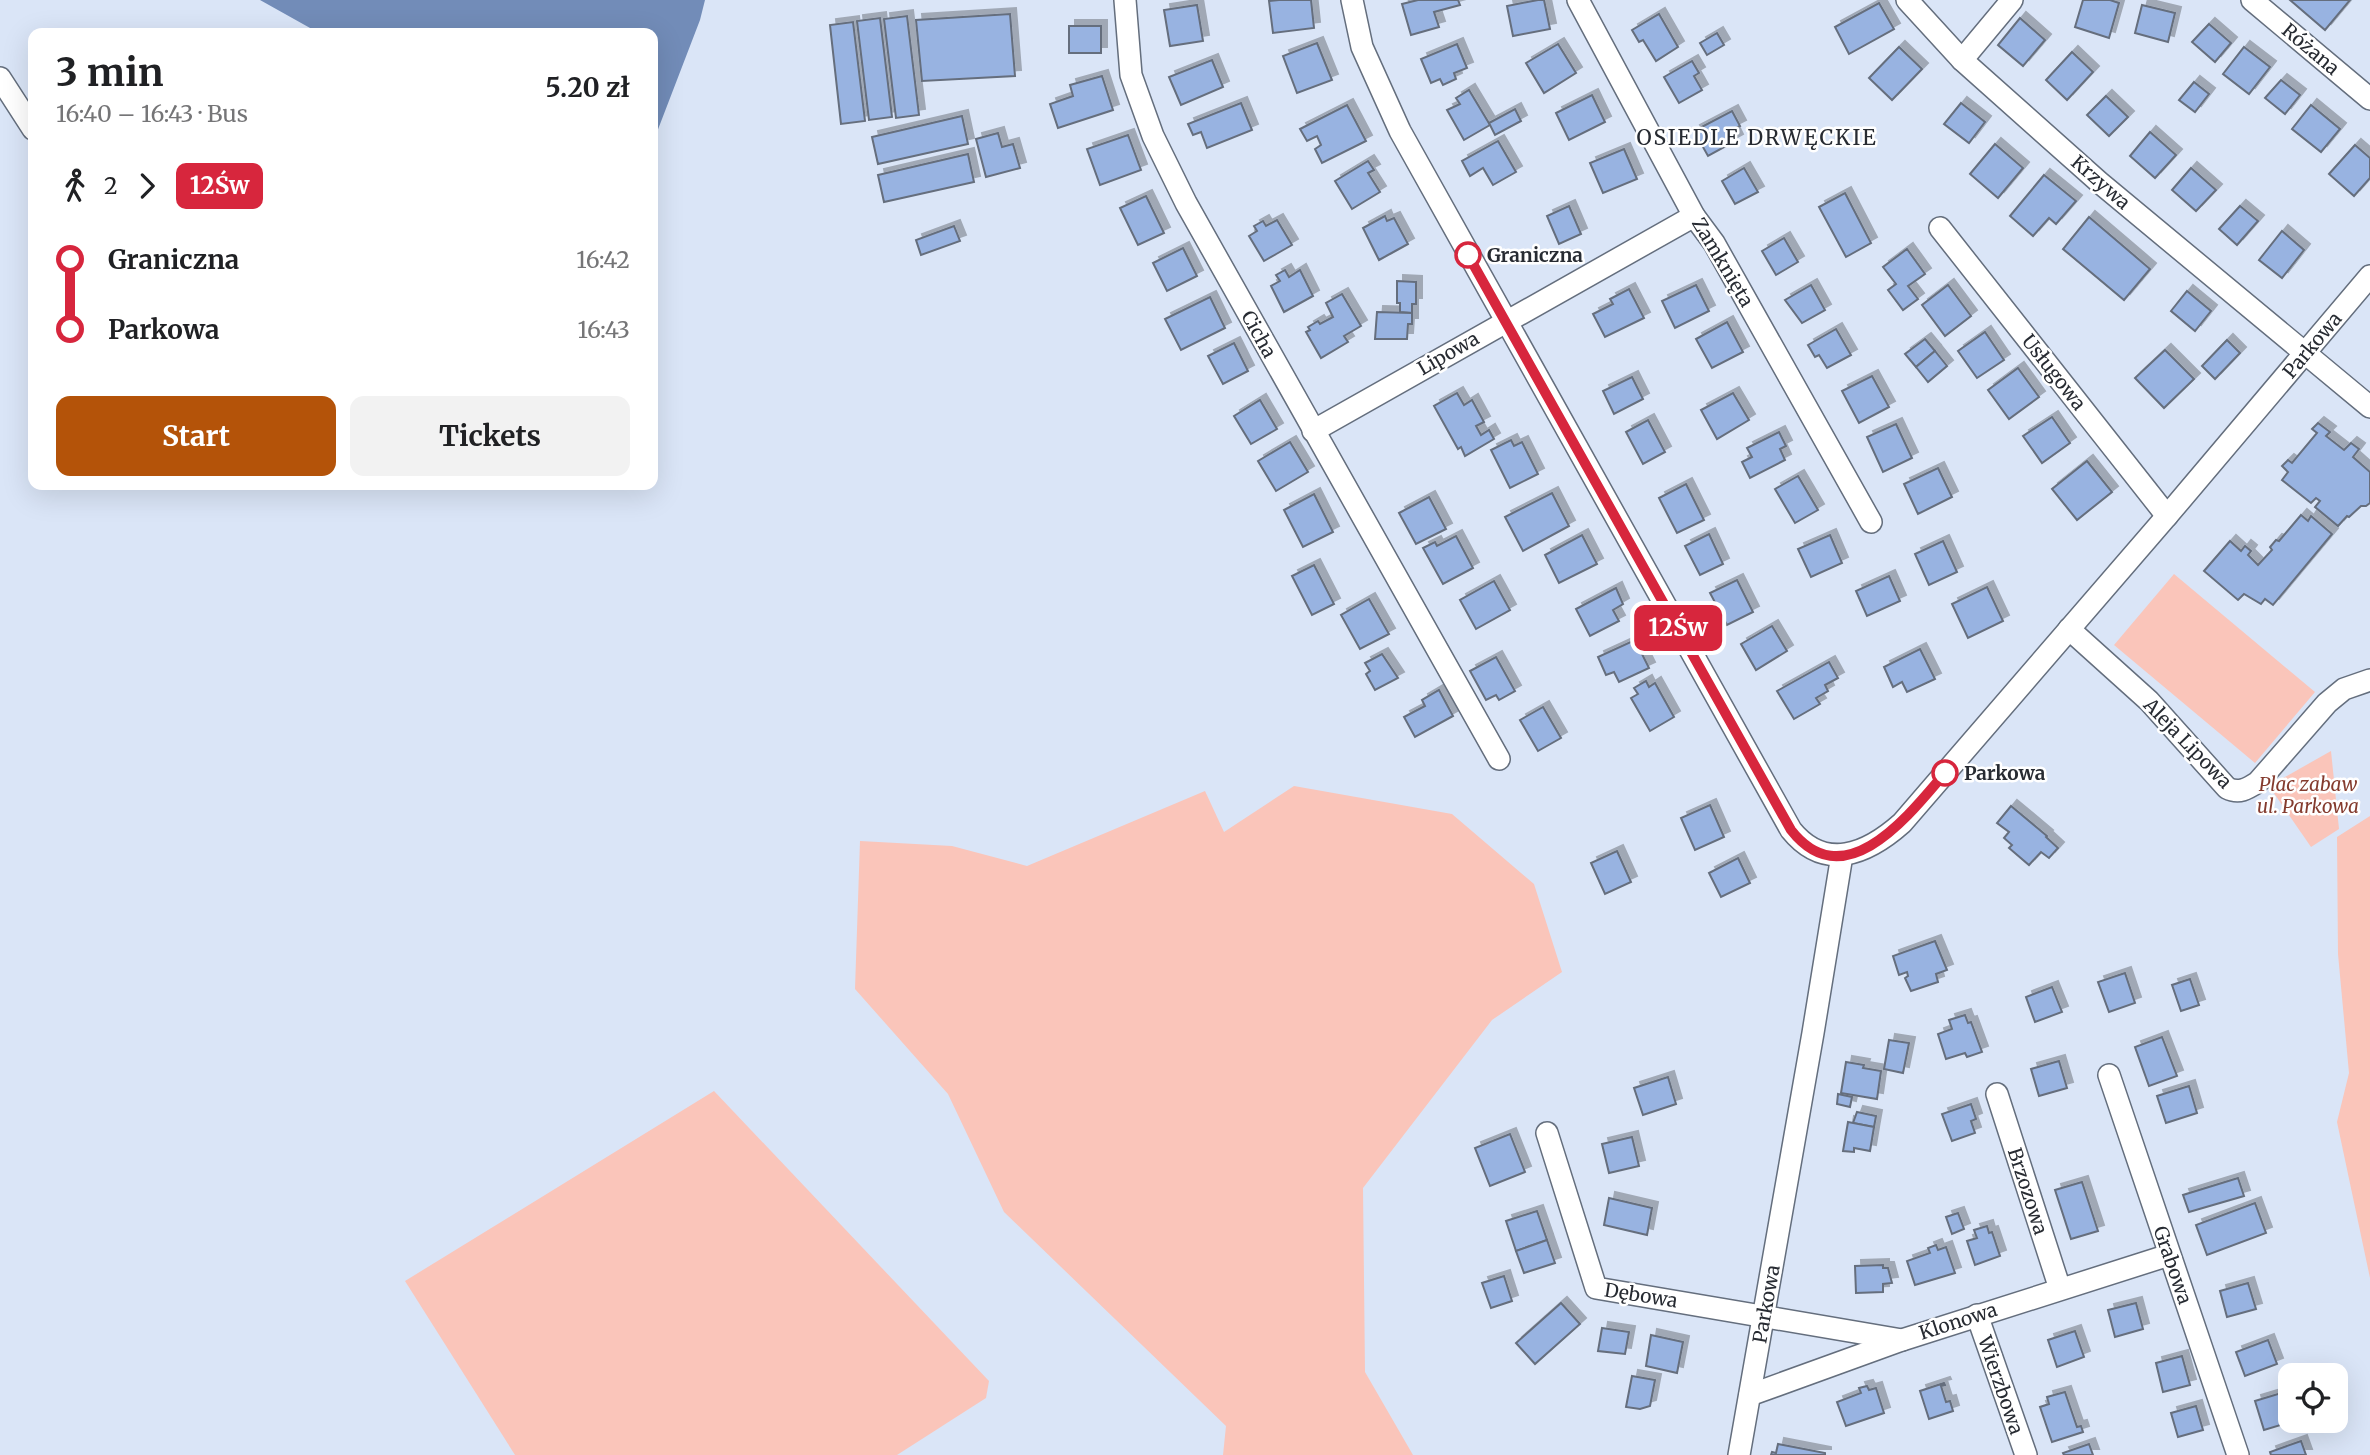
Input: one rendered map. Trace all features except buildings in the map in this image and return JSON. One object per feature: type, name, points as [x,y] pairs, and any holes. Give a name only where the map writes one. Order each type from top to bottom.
[{"type":"street","name":"Cicha","points":[[1125,0],[1131,75],[1153,136],[1186,204],[1499,759]]},
{"type":"street","points":[[1352,0],[1362,47],[1400,131],[1791,830],[1799,840],[1818,853],[1842,855]]},
{"type":"street","name":"Zamknięta","points":[[1578,0],[1694,216],[1714,243],[1871,522]]},
{"type":"street","name":"Krzywa","points":[[1907,0],[1962,60],[2099,182],[2370,407]]},
{"type":"street","points":[[1962,60],[2012,0]]},
{"type":"street","name":"Różana","points":[[2252,0],[2370,99]]},
{"type":"street","points":[[0,78],[28,121]]},
{"type":"street","name":"Lipowa","points":[[1313,431],[1694,216]]},
{"type":"street","name":"Usługowa","points":[[1940,228],[2167,516]]},
{"type":"street","name":"Parkowa","points":[[1739,1455],[1842,855],[1875,844],[1902,823],[2370,276]]},
{"type":"street","name":"Aleja Lipowa","points":[[2070,629],[2149,701],[2227,788],[2235,792],[2245,790],[2258,782],[2344,689],[2370,680]]},
{"type":"street","name":"Grabowa","points":[[2109,1075],[2238,1455]]},
{"type":"street","name":"Brzozowa","points":[[1997,1094],[2060,1289]]},
{"type":"street","name":"Dębowa","points":[[1547,1133],[1596,1288],[1764,1315]]},
{"type":"street","name":"Klonowa","points":[[1749,1395],[1977,1315],[2169,1255]]},
{"type":"street","points":[[1764,1315],[1902,1340]]},
{"type":"street","name":"Wierzbowa","points":[[1977,1315],[2026,1455]]},
{"type":"green space","points":[[2174,574],[2315,692],[2255,763],[2114,645]]},
{"type":"green space","name":"Plac zabaw ul. Parkowa","points":[[2331,751],[2339,829],[2311,847],[2269,786]]},
{"type":"green space","points":[[1294,786],[1452,814],[1534,884],[1562,972],[1492,1020],[1363,1188],[1365,1372],[1413,1455],[1223,1455],[1226,1426],[1004,1212],[948,1094],[855,989],[860,841],[952,846],[1027,866],[1205,791],[1224,832]]},
{"type":"green space","points":[[2370,816],[2370,1278],[2337,1122],[2349,1073],[2338,954],[2337,837]]},
{"type":"green space","points":[[714,1091],[989,1381],[986,1398],[897,1455],[515,1455],[405,1281]]},
{"type":"water","points":[[260,0],[705,0],[700,20],[658,129],[658,28],[310,28]]},
{"type":"bus line","name":"12Św","points":[[1468,255],[1799,840],[1818,853],[1830,855],[1859,851],[1875,844],[1902,823],[1945,773]]},
{"type":"place","name":"Graniczna","points":[[1468,255]]},
{"type":"place","name":"Parkowa","points":[[1945,773]]},
{"type":"district","name":"OSIEDLE DRWĘCKIE","points":[[1757,137]]}]
